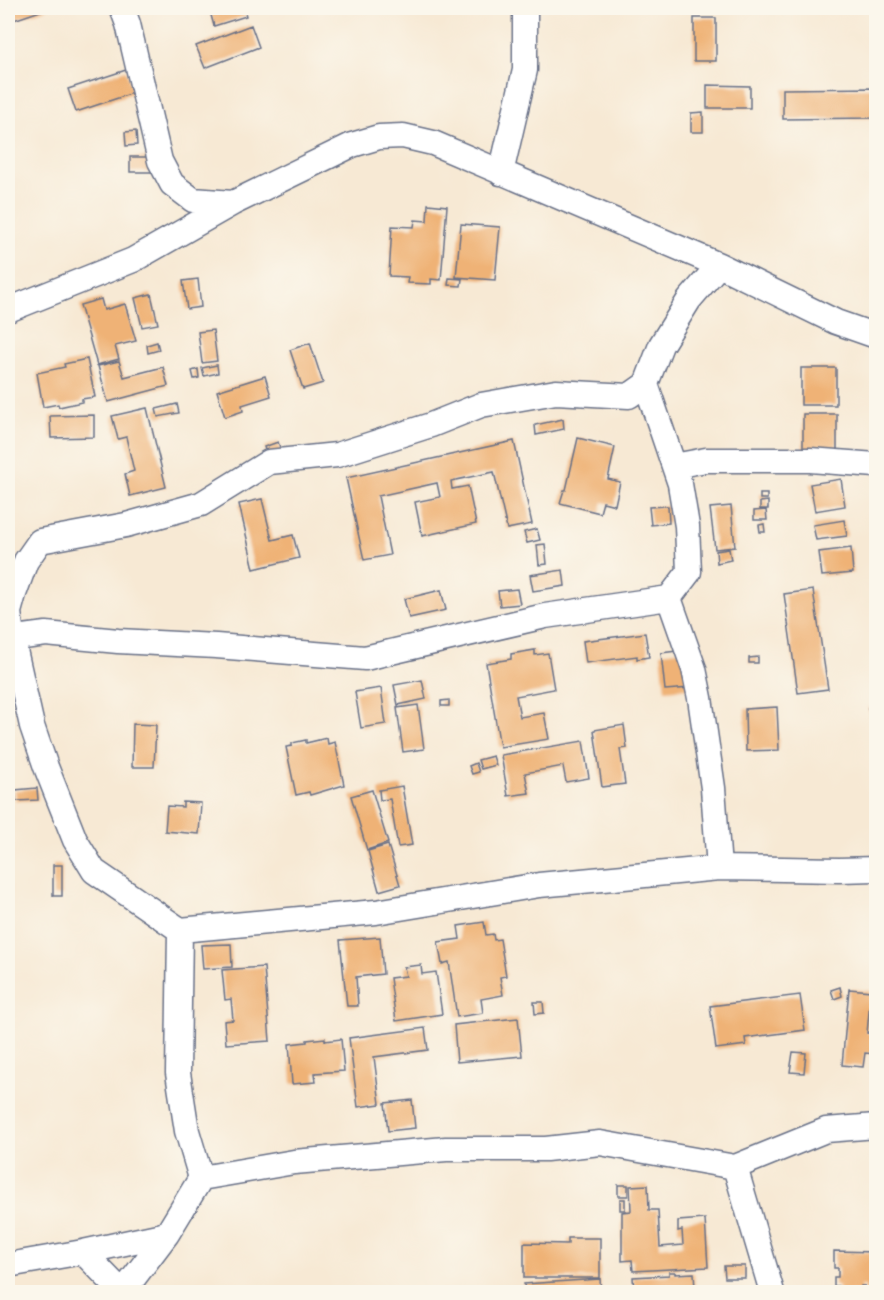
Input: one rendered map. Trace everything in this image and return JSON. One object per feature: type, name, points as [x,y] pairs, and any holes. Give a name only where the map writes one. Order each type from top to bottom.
[{"type":"street","points":[[122,8],[128,24],[160,161],[172,184],[193,200],[233,203]]},
{"type":"street","points":[[501,173],[525,70],[525,8]]},
{"type":"street","points":[[8,310],[133,260],[233,203],[352,145],[380,137],[403,136],[433,143],[718,265],[836,322],[876,336]]},
{"type":"street","points":[[718,265],[690,300],[661,345],[646,384],[629,396],[556,392],[481,405],[431,425],[337,454],[270,462],[201,504],[126,525],[40,542],[10,586],[10,638],[32,726],[61,809],[75,840],[94,871],[180,930],[376,912],[539,885],[719,868],[876,869]]},
{"type":"street","points":[[10,638],[45,634],[118,642],[216,646],[365,658],[545,616],[669,598],[690,573],[687,526],[680,484],[646,384]]},
{"type":"street","points":[[674,466],[706,460],[810,460],[876,465]]},
{"type":"street","points":[[669,598],[694,669],[700,698],[713,788],[719,868]]},
{"type":"street","points":[[83,1252],[122,1293],[166,1234],[201,1178],[188,1131],[178,1073],[180,930]]},
{"type":"street","points":[[201,1178],[306,1161],[446,1149],[546,1149],[600,1143],[735,1167],[826,1130],[876,1126]]},
{"type":"street","points":[[735,1167],[772,1293]]},
{"type":"street","points":[[8,1265],[166,1234]]},
{"type":"building","points":[[8,8],[49,8],[8,22]]},
{"type":"building","points":[[209,8],[244,8],[246,16],[214,26]]},
{"type":"building","points":[[694,18],[716,18],[716,61],[694,61]]},
{"type":"building","points":[[251,25],[259,47],[205,68],[196,46]]},
{"type":"building","points":[[126,70],[133,93],[76,112],[68,89]]},
{"type":"building","points":[[707,85],[750,86],[750,108],[707,108]]},
{"type":"building","points":[[876,88],[876,118],[783,119],[783,89]]},
{"type":"building","points":[[703,112],[703,132],[691,132],[691,113]]},
{"type":"building","points":[[136,131],[137,145],[126,146],[125,132]]},
{"type":"building","points":[[130,157],[153,157],[153,172],[130,172]]},
{"type":"building","points":[[428,204],[447,206],[441,280],[431,279],[431,284],[407,283],[408,277],[389,276],[392,226],[414,227],[415,220],[427,221]]},
{"type":"building","points":[[461,224],[500,227],[495,280],[456,277]]},
{"type":"building","points":[[449,278],[462,279],[461,286],[448,285]]},
{"type":"building","points":[[198,279],[201,307],[187,309],[183,281]]},
{"type":"building","points":[[151,294],[158,324],[142,327],[135,298]]},
{"type":"building","points":[[101,299],[104,310],[125,304],[136,341],[115,346],[119,359],[97,365],[80,305]]},
{"type":"building","points":[[213,330],[217,361],[202,363],[198,332]]},
{"type":"building","points":[[157,342],[159,350],[148,353],[147,345]]},
{"type":"building","points":[[310,343],[323,383],[303,389],[290,350]]},
{"type":"building","points":[[87,359],[95,397],[59,407],[58,404],[43,407],[37,373]]},
{"type":"building","points":[[119,361],[124,377],[163,367],[168,386],[108,402],[98,366]]},
{"type":"building","points":[[217,365],[218,373],[204,376],[202,368]]},
{"type":"building","points":[[801,368],[836,368],[836,405],[801,405]]},
{"type":"building","points":[[198,369],[199,378],[194,379],[192,371]]},
{"type":"building","points":[[265,376],[271,396],[242,405],[243,411],[225,417],[217,391]]},
{"type":"building","points":[[177,404],[179,413],[158,417],[156,409]]},
{"type":"building","points":[[147,408],[166,487],[130,496],[125,474],[134,471],[126,437],[118,439],[112,416]]},
{"type":"building","points":[[803,414],[837,414],[837,451],[803,451]]},
{"type":"building","points":[[94,415],[94,437],[51,438],[50,416]]},
{"type":"building","points":[[563,419],[564,429],[536,435],[535,425]]},
{"type":"building","points":[[578,438],[615,447],[608,479],[620,482],[615,505],[603,502],[600,513],[560,503],[564,490],[566,490]]},
{"type":"building","points":[[514,441],[532,524],[507,529],[494,472],[451,481],[452,489],[468,486],[476,524],[422,536],[415,502],[440,497],[437,483],[378,496],[390,555],[364,560],[346,478]]},
{"type":"building","points":[[278,442],[282,453],[268,458],[264,447]]},
{"type":"building","points":[[841,479],[845,506],[815,511],[810,484]]},
{"type":"building","points":[[760,494],[767,494],[767,499],[760,499]]},
{"type":"building","points":[[262,499],[272,540],[293,535],[299,558],[254,569],[239,504]]},
{"type":"building","points":[[768,501],[768,509],[760,509],[760,502]]},
{"type":"building","points":[[668,506],[669,523],[651,525],[649,507]]},
{"type":"building","points":[[731,506],[735,547],[715,549],[710,508]]},
{"type":"building","points":[[766,510],[767,520],[754,520],[754,511]]},
{"type":"building","points":[[844,520],[847,536],[816,540],[813,525]]},
{"type":"building","points":[[764,524],[765,532],[760,532],[759,525]]},
{"type":"building","points":[[537,529],[540,540],[527,543],[524,532]]},
{"type":"building","points":[[545,544],[547,564],[539,565],[537,545]]},
{"type":"building","points":[[851,548],[853,573],[822,576],[819,552]]},
{"type":"building","points":[[729,549],[731,560],[717,563],[716,551]]},
{"type":"building","points":[[563,570],[565,586],[533,591],[530,575]]},
{"type":"building","points":[[517,589],[520,604],[500,606],[498,591]]},
{"type":"building","points":[[441,590],[446,610],[409,618],[404,599]]},
{"type":"building","points":[[813,590],[828,689],[798,693],[784,594]]},
{"type":"building","points":[[645,633],[649,657],[637,659],[637,656],[586,663],[583,641]]},
{"type":"building","points":[[535,650],[535,655],[548,653],[554,689],[516,696],[520,717],[544,713],[549,739],[500,747],[486,663],[511,659],[511,654]]},
{"type":"building","points":[[685,650],[690,688],[665,690],[661,653]]},
{"type":"building","points":[[758,657],[758,663],[749,663],[749,658]]},
{"type":"building","points":[[422,680],[426,699],[398,705],[394,685]]},
{"type":"building","points":[[381,688],[386,724],[361,728],[355,692]]},
{"type":"building","points":[[449,700],[449,706],[441,706],[441,701]]},
{"type":"building","points":[[418,705],[424,749],[403,752],[397,708]]},
{"type":"building","points":[[876,706],[876,728],[873,728],[868,708]]},
{"type":"building","points":[[777,707],[779,750],[746,751],[745,709]]},
{"type":"building","points":[[133,724],[156,725],[154,767],[132,767]]},
{"type":"building","points":[[624,725],[627,748],[620,749],[625,784],[602,787],[594,730]]},
{"type":"building","points":[[327,738],[328,744],[335,742],[344,785],[310,795],[309,792],[296,795],[286,747],[292,746],[292,743],[306,740],[306,743]]},
{"type":"building","points":[[583,741],[589,778],[566,782],[563,766],[525,773],[529,793],[508,796],[501,755]]},
{"type":"building","points":[[493,756],[496,765],[481,769],[478,760]]},
{"type":"building","points":[[476,763],[479,772],[472,774],[469,766]]},
{"type":"building","points":[[402,786],[412,845],[398,847],[390,799],[380,800],[379,790]]},
{"type":"building","points":[[37,788],[38,800],[16,801],[15,790]]},
{"type":"building","points":[[372,790],[388,843],[367,850],[351,796]]},
{"type":"building","points":[[183,802],[201,803],[199,834],[165,831],[167,806],[183,807]]},
{"type":"building","points":[[388,845],[400,885],[379,891],[368,851]]},
{"type":"building","points":[[53,865],[62,865],[62,896],[53,896]]},
{"type":"building","points":[[484,922],[486,935],[493,934],[494,940],[500,939],[506,976],[500,977],[503,995],[481,999],[483,1013],[457,1017],[449,962],[442,964],[438,942],[460,939],[458,926]]},
{"type":"building","points":[[380,937],[383,974],[356,977],[358,1006],[347,1006],[340,940]]},
{"type":"building","points":[[231,944],[232,967],[203,969],[201,945]]},
{"type":"building","points":[[421,965],[422,974],[436,972],[442,1014],[396,1021],[390,978],[406,976],[404,967]]},
{"type":"building","points":[[264,967],[270,1041],[226,1044],[224,1021],[233,1020],[231,999],[225,1000],[222,970]]},
{"type":"building","points":[[840,987],[842,996],[834,999],[831,990]]},
{"type":"building","points":[[849,989],[871,991],[867,1033],[876,1034],[876,1054],[865,1053],[863,1067],[842,1065]]},
{"type":"building","points":[[800,995],[805,1030],[745,1038],[746,1045],[716,1049],[710,1006]]},
{"type":"building","points":[[534,1002],[543,1002],[544,1013],[535,1014]]},
{"type":"building","points":[[518,1018],[522,1056],[457,1062],[454,1025]]},
{"type":"building","points":[[425,1028],[428,1050],[374,1057],[380,1104],[358,1107],[349,1038]]},
{"type":"building","points":[[325,1038],[325,1041],[341,1039],[344,1071],[315,1073],[316,1082],[292,1084],[289,1044]]},
{"type":"building","points":[[793,1052],[806,1053],[804,1073],[790,1072]]},
{"type":"building","points":[[412,1100],[415,1128],[388,1131],[385,1103]]},
{"type":"building","points":[[618,1185],[628,1185],[628,1196],[618,1196]]},
{"type":"building","points":[[648,1185],[649,1210],[658,1210],[660,1247],[683,1245],[682,1230],[678,1231],[678,1221],[705,1219],[708,1267],[633,1271],[632,1260],[622,1261],[622,1212],[631,1211],[630,1186]]},
{"type":"building","points":[[620,1199],[625,1199],[625,1210],[620,1210]]},
{"type":"building","points":[[568,1238],[600,1238],[600,1278],[524,1278],[524,1243],[568,1244]]},
{"type":"building","points":[[834,1251],[876,1252],[876,1292],[865,1292],[865,1286],[861,1286],[861,1292],[838,1292],[838,1286],[834,1286],[834,1277],[838,1277],[838,1268],[834,1268]]},
{"type":"building","points":[[724,1266],[745,1266],[745,1278],[725,1278]]},
{"type":"building","points":[[669,1272],[694,1273],[695,1289],[686,1289],[686,1292],[634,1292],[633,1277],[669,1275]]},
{"type":"building","points":[[600,1279],[601,1292],[525,1292],[524,1284]]}]
